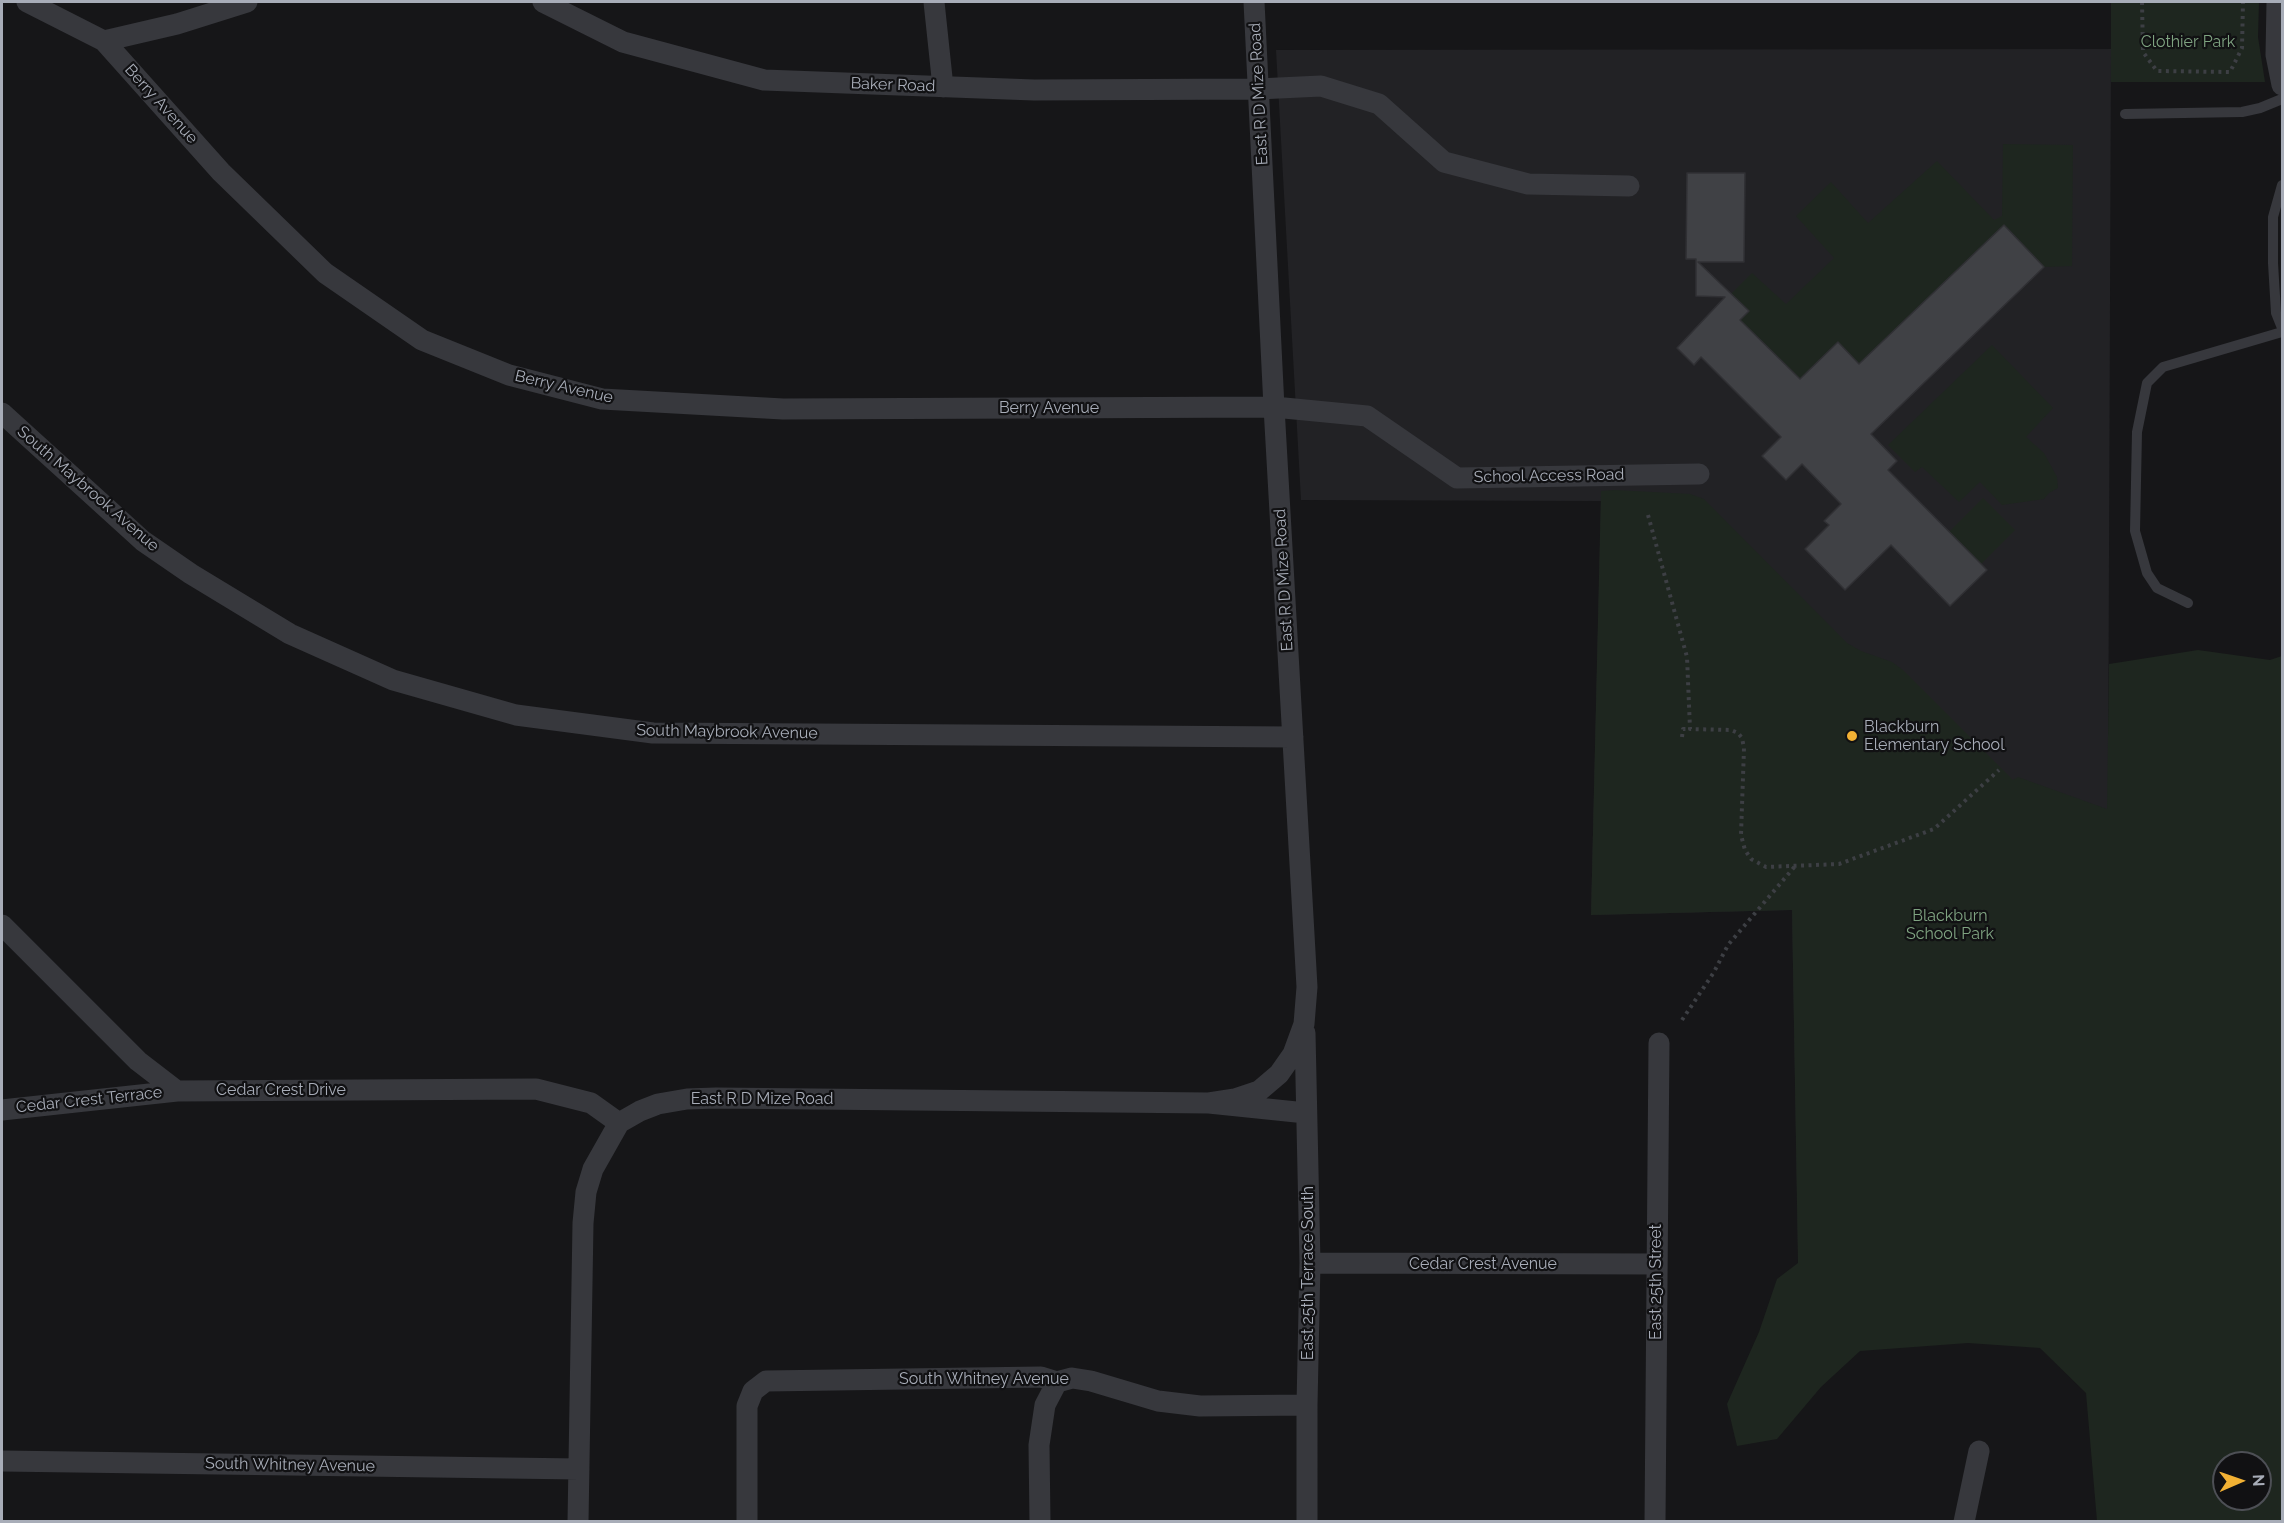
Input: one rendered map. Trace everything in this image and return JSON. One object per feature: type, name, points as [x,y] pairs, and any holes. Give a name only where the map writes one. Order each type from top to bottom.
[{"type":"street","name":"Berry Avenue","points":[[27,2],[104,40],[221,172],[325,273],[422,340],[509,375],[602,399],[783,409],[1274,407]]},
{"type":"street","points":[[104,40],[177,24],[247,2]]},
{"type":"street","name":"Baker Road","points":[[543,2],[623,42],[764,80],[1034,90],[1258,89],[1321,86],[1378,104],[1444,162],[1528,184],[1629,186]]},
{"type":"street","points":[[934,2],[943,87]]},
{"type":"street","name":"East R D Mize Road","points":[[1209,1103],[1235,1100],[1259,1091],[1279,1074],[1293,1054],[1304,1024],[1307,987],[1254,2]]},
{"type":"street","points":[[2277,2],[2276,55],[2283,85]]},
{"type":"street","name":"School Access Road","points":[[1274,407],[1367,416],[1457,478],[1699,474]]},
{"type":"street","name":"South Maybrook Avenue","points":[[2,413],[143,541],[191,574],[290,634],[393,680],[516,715],[653,733],[1293,737]]},
{"type":"street","points":[[2,925],[138,1061],[177,1091]]},
{"type":"street","name":"East 25th Terrace South","points":[[1304,1024],[1310,1263],[1307,1521]]},
{"type":"street","name":"East 25th Street","points":[[1655,1521],[1659,1043]]},
{"type":"street","name":"Cedar Crest Drive","points":[[177,1091],[536,1089],[591,1103],[619,1123]]},
{"type":"street","name":"Cedar Crest Terrace","points":[[2,1110],[177,1091]]},
{"type":"street","name":"East R D Mize Road","points":[[619,1123],[658,1104],[687,1099],[716,1098],[1209,1103],[1306,1113]]},
{"type":"street","points":[[578,1521],[583,1235],[586,1192],[593,1169],[619,1123]]},
{"type":"street","name":"Cedar Crest Avenue","points":[[1310,1263],[1656,1264]]},
{"type":"street","name":"South Whitney Avenue","points":[[747,1521],[747,1406],[753,1391],[766,1381],[1041,1377],[1057,1382],[1072,1378],[1091,1381],[1158,1401],[1200,1406],[1307,1405]]},
{"type":"street","points":[[1040,1521],[1039,1445],[1046,1405],[1057,1382]]},
{"type":"street","points":[[1964,1521],[1979,1452]]},
{"type":"street","name":"South Whitney Avenue","points":[[2,1461],[579,1469]]},
{"type":"lane","points":[[2125,114],[2242,112],[2283,99]]},
{"type":"lane","points":[[2188,603],[2157,588],[2147,573],[2135,531],[2138,432],[2147,383],[2163,367],[2283,330],[2276,313],[2273,217],[2283,185]]},
{"type":"path","points":[[2142,2],[2143,52],[2157,71],[2230,72],[2242,48],[2243,2]]},
{"type":"path","points":[[1648,515],[1687,657],[1690,729]]},
{"type":"path","points":[[1682,737],[1683,729],[1690,729],[1731,730],[1742,738],[1744,748],[1741,835],[1745,850],[1751,859],[1766,867],[1839,864],[1934,829],[1999,770]]},
{"type":"path","points":[[1682,1020],[1714,972],[1728,945],[1797,865]]},
{"type":"shaded area","name":"Blackburn Elementary School","points":[[2111,49],[2108,809],[1799,1311],[1792,910],[1591,915],[1601,501],[1301,500],[1276,50]]},
{"type":"green space","name":"Clothier Park","points":[[2111,2],[2259,2],[2258,37],[2265,82],[2111,82]]},
{"type":"green space","points":[[2003,144],[2073,145],[2072,266],[2044,267],[2004,225],[1859,364],[1838,342],[1813,366],[1837,417],[1740,320],[1731,294],[1752,273],[1786,304],[1834,258],[1796,216],[1831,182],[1868,223],[1937,161],[1994,220],[2002,216]]},
{"type":"green space","points":[[1992,345],[2053,408],[2026,437],[2044,453],[2057,477],[2058,488],[2044,499],[2002,505],[1980,482],[1959,502],[1922,467],[1915,472],[1888,445]]},
{"type":"green space","name":"Blackburn School Park","points":[[1601,491],[1690,494],[1704,499],[1847,643],[1861,651],[1892,662],[1903,670],[2013,780],[2018,777],[2107,809],[2109,664],[2198,650],[2270,660],[2282,656],[2282,1521],[2097,1521],[2086,1393],[2040,1348],[1968,1343],[1860,1351],[1821,1387],[1777,1439],[1737,1446],[1727,1404],[1759,1332],[1777,1279],[1798,1263],[1792,910],[1591,915]]},
{"type":"green space","points":[[1983,498],[2015,530],[1981,564],[1949,532]]},
{"type":"building","points":[[1687,173],[1745,173],[1744,262],[1698,262],[1749,311],[1740,320],[1800,379],[1838,342],[1859,364],[2004,225],[2044,267],[1871,434],[1897,461],[1888,470],[1987,570],[1950,606],[1891,545],[1845,590],[1805,549],[1829,525],[1824,521],[1841,504],[1802,464],[1786,480],[1762,456],[1781,437],[1701,357],[1694,365],[1677,348],[1725,297],[1696,296],[1696,259],[1686,259]]},
{"type":"place","name":"Blackburn Elementary School","points":[[1852,736]]}]
